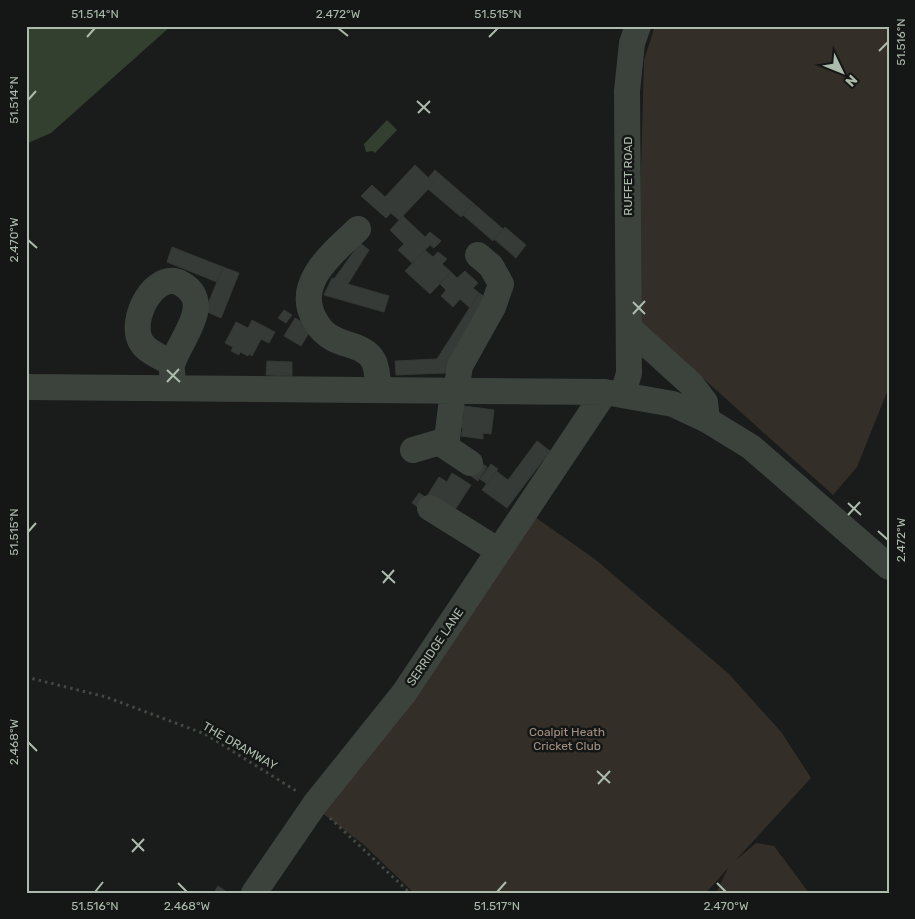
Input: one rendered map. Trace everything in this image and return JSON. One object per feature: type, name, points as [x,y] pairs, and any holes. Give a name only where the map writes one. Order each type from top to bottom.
[{"type":"street","name":"RUFFET ROAD","points":[[614,393],[629,373],[627,91],[632,43],[638,26]]},
{"type":"street","points":[[358,229],[330,255],[314,276],[309,291],[310,311],[319,326],[330,337],[367,353],[374,361],[379,390]]},
{"type":"street","points":[[470,463],[446,447],[460,366],[493,307],[500,284],[491,266],[478,255]]},
{"type":"street","points":[[629,328],[691,384],[705,402],[707,420]]},
{"type":"street","points":[[26,387],[173,376],[379,390],[614,393],[674,404],[707,420],[752,447],[889,567]]},
{"type":"street","name":"SERRIDGE LANE","points":[[254,893],[315,804],[404,693],[499,551],[614,393]]},
{"type":"street","points":[[413,450],[447,440]]},
{"type":"street","points":[[430,508],[499,551]]},
{"type":"path","name":"THE DRAMWAY","points":[[26,678],[106,697],[206,734],[288,784],[315,804],[410,893]]},
{"type":"green space","points":[[655,26],[889,26],[889,387],[857,467],[833,495],[637,319],[644,60]]},
{"type":"green space","name":"Coalpit Heath Cricket Club","points":[[535,517],[596,560],[729,674],[782,733],[811,778],[735,861],[756,843],[774,846],[809,893],[716,893],[728,868],[706,893],[414,893],[363,844],[317,809]]},
{"type":"shaded area","points":[[26,26],[171,26],[51,133],[26,144]]},
{"type":"shaded area","points":[[387,120],[397,130],[375,153],[373,151],[366,152],[364,144]]},
{"type":"building","points":[[415,165],[434,183],[399,220],[391,213],[386,218],[361,196],[372,185],[385,197]]},
{"type":"building","points":[[435,170],[473,203],[461,217],[428,189],[434,183],[428,178]]},
{"type":"building","points":[[473,203],[503,229],[493,241],[463,215]]},
{"type":"building","points":[[403,216],[425,237],[430,232],[441,241],[434,248],[430,245],[412,263],[398,250],[404,244],[390,230]]},
{"type":"building","points":[[505,227],[526,245],[516,258],[494,239]]},
{"type":"building","points":[[360,243],[369,250],[348,284],[389,296],[384,312],[324,295],[332,278],[334,279]]},
{"type":"building","points":[[172,247],[223,267],[217,282],[167,262]]},
{"type":"building","points":[[425,250],[433,257],[438,252],[447,259],[442,264],[451,272],[430,294],[405,271]]},
{"type":"building","points":[[223,267],[239,273],[221,318],[205,311]]},
{"type":"building","points":[[465,271],[478,283],[473,288],[479,293],[470,308],[460,299],[453,307],[441,296],[446,290],[440,284],[451,272],[457,278]]},
{"type":"building","points":[[479,293],[490,300],[445,373],[396,375],[395,361],[437,359]]},
{"type":"building","points":[[284,310],[292,315],[286,323],[278,318]]},
{"type":"building","points":[[295,318],[312,328],[301,346],[284,336]]},
{"type":"building","points":[[252,320],[275,332],[269,343],[261,339],[252,356],[240,352],[239,355],[231,351],[233,347],[225,343],[236,322],[248,328]]},
{"type":"building","points":[[267,361],[292,362],[292,376],[266,375]]},
{"type":"building","points":[[464,406],[494,410],[491,434],[483,433],[483,439],[461,436],[463,428],[457,427],[458,420],[463,419]]},
{"type":"building","points":[[537,441],[550,451],[507,508],[482,490],[496,471],[508,480]]},
{"type":"building","points":[[473,458],[487,467],[478,481],[464,471]]},
{"type":"building","points":[[491,464],[498,469],[487,484],[480,479]]},
{"type":"building","points":[[452,473],[471,485],[453,513],[427,496],[439,477],[447,482]]},
{"type":"building","points":[[419,493],[433,502],[426,513],[412,503]]},
{"type":"building","points":[[218,886],[228,893],[214,893]]}]
